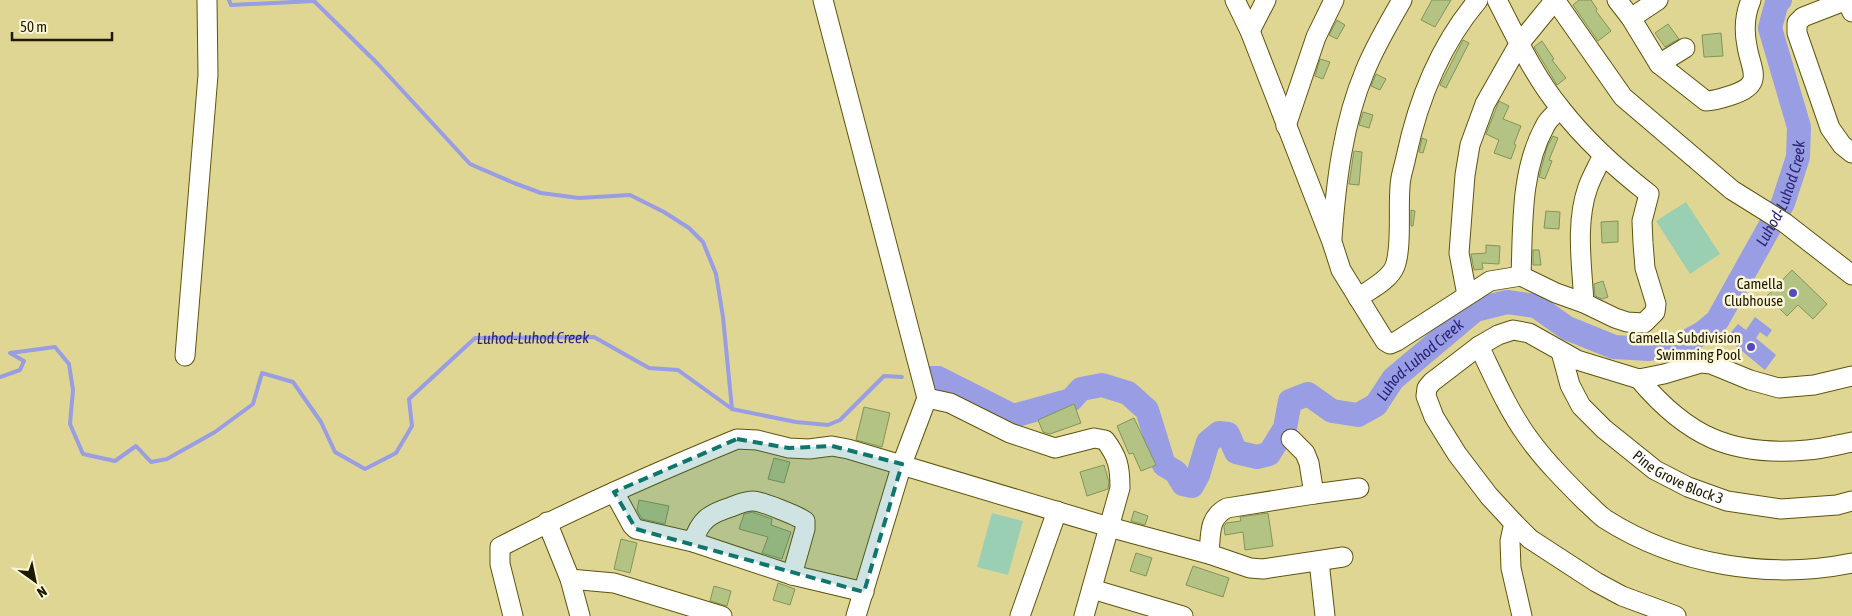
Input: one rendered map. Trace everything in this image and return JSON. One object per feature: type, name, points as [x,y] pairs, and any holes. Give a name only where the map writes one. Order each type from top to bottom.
[{"type":"street","points":[[185,356],[208,75],[207,0]]},
{"type":"street","points":[[823,0],[927,398],[902,464],[856,616]]},
{"type":"street","points":[[1235,0],[1250,31],[1332,242],[1341,270],[1385,341],[1390,344],[1490,280],[1521,276],[1615,318],[1627,322],[1644,323],[1655,312],[1656,304],[1645,268],[1643,243],[1642,221],[1649,194],[1603,155],[1560,109],[1532,67],[1498,0]]},
{"type":"street","points":[[1250,31],[1266,0]]},
{"type":"street","points":[[1286,126],[1316,37],[1334,0]]},
{"type":"street","points":[[1332,242],[1337,180],[1350,119],[1364,72],[1382,33],[1402,0]]},
{"type":"street","points":[[1358,298],[1390,274],[1395,267],[1398,255],[1400,185],[1412,128],[1438,60],[1461,20],[1478,0]]},
{"type":"street","points":[[1467,295],[1459,253],[1464,184],[1470,145],[1485,104],[1520,44],[1555,0],[1623,97],[1732,190],[1785,223],[1852,275]]},
{"type":"street","points":[[1617,0],[1659,64],[1698,97],[1706,101],[1714,101],[1745,91],[1753,79],[1754,70],[1747,48],[1745,33],[1751,0]]},
{"type":"street","points":[[1630,18],[1658,0]]},
{"type":"street","points":[[1852,12],[1847,0],[1803,17],[1797,23],[1797,32],[1830,128],[1842,145],[1852,153]]},
{"type":"street","points":[[1659,64],[1685,48]]},
{"type":"street","points":[[1521,276],[1526,185],[1532,160],[1546,124],[1560,109]]},
{"type":"street","points":[[1584,303],[1580,246],[1583,208],[1588,187],[1603,155]]},
{"type":"street","points":[[1676,616],[1622,596],[1596,582],[1530,538],[1514,523],[1489,496],[1457,454],[1434,417],[1426,396],[1432,382],[1479,346],[1498,335],[1512,330],[1528,333],[1576,360],[1639,378],[1664,374],[1701,363],[1710,364],[1750,380],[1779,388],[1814,385],[1852,376]]},
{"type":"street","points":[[1479,346],[1508,406],[1528,437],[1569,485],[1604,518],[1639,537],[1684,556],[1741,567],[1783,570],[1852,563]]},
{"type":"street","name":"Pine Grove Block 3","points":[[1561,352],[1570,385],[1581,406],[1604,429],[1655,470],[1688,487],[1728,501],[1781,509],[1837,505],[1852,501]]},
{"type":"street","points":[[1639,378],[1672,414],[1698,433],[1733,446],[1764,451],[1808,450],[1852,442]]},
{"type":"street","points":[[927,398],[950,403],[1010,432],[1055,448],[1094,438],[1104,440],[1112,450],[1120,467],[1120,488],[1084,616]]},
{"type":"street","points":[[513,616],[500,564],[500,547],[548,522],[737,439],[757,440],[789,448],[809,449],[832,446],[902,464],[1109,527],[1209,554],[1250,568],[1263,569],[1343,557]]},
{"type":"street","points":[[1291,440],[1305,453],[1309,463],[1314,494]]},
{"type":"street","points":[[1209,554],[1213,519],[1218,512],[1227,508],[1358,488]]},
{"type":"street","points":[[614,492],[636,529],[693,542],[792,575],[864,592]]},
{"type":"street","points":[[693,542],[697,529],[706,518],[716,512],[744,502],[756,501],[805,521],[805,529],[792,575]]},
{"type":"street","points":[[1020,616],[1057,511]]},
{"type":"street","points":[[548,522],[570,579],[580,616]]},
{"type":"street","points":[[1514,523],[1510,541],[1510,568],[1523,615]]},
{"type":"street","points":[[1319,561],[1325,616]]},
{"type":"street","points":[[570,579],[614,583],[722,616]]},
{"type":"street","points":[[1092,589],[1148,611],[1183,616]]},
{"type":"highlighted area","points":[[737,439],[789,448],[832,446],[902,464],[864,592],[636,529],[614,492]]},
{"type":"green space","points":[[1686,202],[1720,254],[1690,274],[1656,221]]},
{"type":"green space","points":[[992,513],[1023,521],[1008,575],[977,567]]},
{"type":"water","name":"Camella Subdivision Swimming Pool","points":[[1755,317],[1772,330],[1767,337],[1760,332],[1756,338],[1776,355],[1765,370],[1726,338],[1738,324],[1746,330]]},
{"type":"building","points":[[1432,0],[1451,0],[1435,27],[1421,20]]},
{"type":"building","points":[[1579,0],[1591,0],[1597,9],[1596,11],[1611,31],[1598,41],[1573,5]]},
{"type":"building","points":[[1337,20],[1345,25],[1337,39],[1329,35]]},
{"type":"building","points":[[1668,24],[1679,39],[1665,47],[1655,33]]},
{"type":"building","points":[[1721,33],[1723,56],[1704,57],[1702,35]]},
{"type":"building","points":[[1463,40],[1469,43],[1446,88],[1440,85]]},
{"type":"building","points":[[1542,41],[1554,59],[1552,60],[1566,78],[1557,85],[1534,47]]},
{"type":"building","points":[[1320,59],[1330,62],[1323,79],[1315,76]]},
{"type":"building","points":[[1376,74],[1386,79],[1380,90],[1371,86]]},
{"type":"building","points":[[1499,101],[1509,106],[1503,119],[1521,126],[1511,159],[1494,153],[1499,140],[1486,134]]},
{"type":"building","points":[[1363,112],[1373,115],[1369,128],[1359,125]]},
{"type":"building","points":[[1553,136],[1558,138],[1549,160],[1552,161],[1545,179],[1539,177],[1547,147]]},
{"type":"building","points":[[1422,138],[1427,140],[1423,153],[1419,152]]},
{"type":"building","points":[[1354,151],[1362,152],[1359,185],[1349,184]]},
{"type":"building","points":[[1411,210],[1415,211],[1413,226],[1411,226]]},
{"type":"building","points":[[1546,211],[1560,212],[1559,229],[1544,228]]},
{"type":"building","points":[[1618,221],[1618,242],[1602,243],[1601,222]]},
{"type":"building","points":[[1486,245],[1500,246],[1499,264],[1482,263],[1483,269],[1474,270],[1471,254],[1486,253]]},
{"type":"building","points":[[1533,250],[1539,250],[1541,265],[1533,265]]},
{"type":"building","name":"Camella Clubhouse","points":[[1792,270],[1827,304],[1813,319],[1798,305],[1787,316],[1767,296]]},
{"type":"building","points":[[1603,281],[1608,297],[1602,299],[1595,296],[1594,284]]},
{"type":"building","points":[[1074,404],[1081,423],[1050,434],[1043,432],[1038,420]]},
{"type":"building","points":[[864,407],[890,413],[882,447],[856,440]]},
{"type":"building","points":[[1134,418],[1156,465],[1141,471],[1133,453],[1129,454],[1117,426]]},
{"type":"building","points":[[774,458],[790,462],[784,483],[768,479]]},
{"type":"building","points":[[1104,465],[1109,482],[1108,489],[1087,496],[1080,472]]},
{"type":"building","points":[[639,500],[669,506],[665,524],[642,519],[637,510]]},
{"type":"building","points":[[1134,511],[1148,516],[1145,525],[1131,521]]},
{"type":"building","points":[[752,512],[772,519],[771,525],[791,532],[782,559],[762,553],[768,537],[739,529],[744,514]]},
{"type":"building","points":[[1268,513],[1273,546],[1245,550],[1243,532],[1225,535],[1224,527],[1226,523],[1241,521],[1240,517]]},
{"type":"building","points":[[621,539],[637,543],[630,573],[614,569]]},
{"type":"building","points":[[1136,553],[1152,558],[1146,576],[1130,571]]},
{"type":"building","points":[[1193,566],[1229,578],[1223,597],[1186,585]]},
{"type":"building","points":[[778,583],[795,589],[790,605],[773,600]]},
{"type":"building","points":[[714,586],[731,591],[727,606],[710,601]]},
{"type":"waterway","points":[[229,0],[231,5],[314,1],[377,63],[470,164],[541,193],[579,198],[630,195],[664,212],[689,228],[703,242],[716,274],[723,317],[732,409]]},
{"type":"waterway","name":"Luhod-Luhod Creek","points":[[925,378],[938,378],[1013,416],[1071,400],[1081,389],[1102,385],[1128,393],[1147,410],[1164,465],[1176,472],[1183,484],[1192,486],[1198,475],[1208,442],[1219,433],[1228,434],[1236,452],[1257,457],[1269,454],[1285,428],[1290,401],[1308,394],[1332,411],[1358,415],[1376,405],[1393,379],[1475,310],[1507,302],[1536,306],[1567,328],[1614,347],[1649,349],[1683,344],[1704,332],[1717,321],[1783,203],[1798,157],[1799,127],[1770,28],[1777,2],[1780,0]]},
{"type":"waterway","name":"Luhod-Luhod Creek","points":[[0,377],[20,370],[24,361],[10,353],[55,347],[69,364],[73,390],[70,424],[83,454],[115,461],[136,446],[151,462],[167,459],[215,432],[253,404],[262,373],[293,382],[321,422],[335,452],[365,469],[396,453],[412,426],[409,399],[475,338],[594,337],[649,368],[678,370],[732,409],[796,422],[828,425],[840,420],[884,376],[902,377]]},
{"type":"place","name":"Camella Clubhouse","points":[[1793,293]]},
{"type":"place","name":"Camella Subdivision Swimming Pool","points":[[1751,347]]}]
